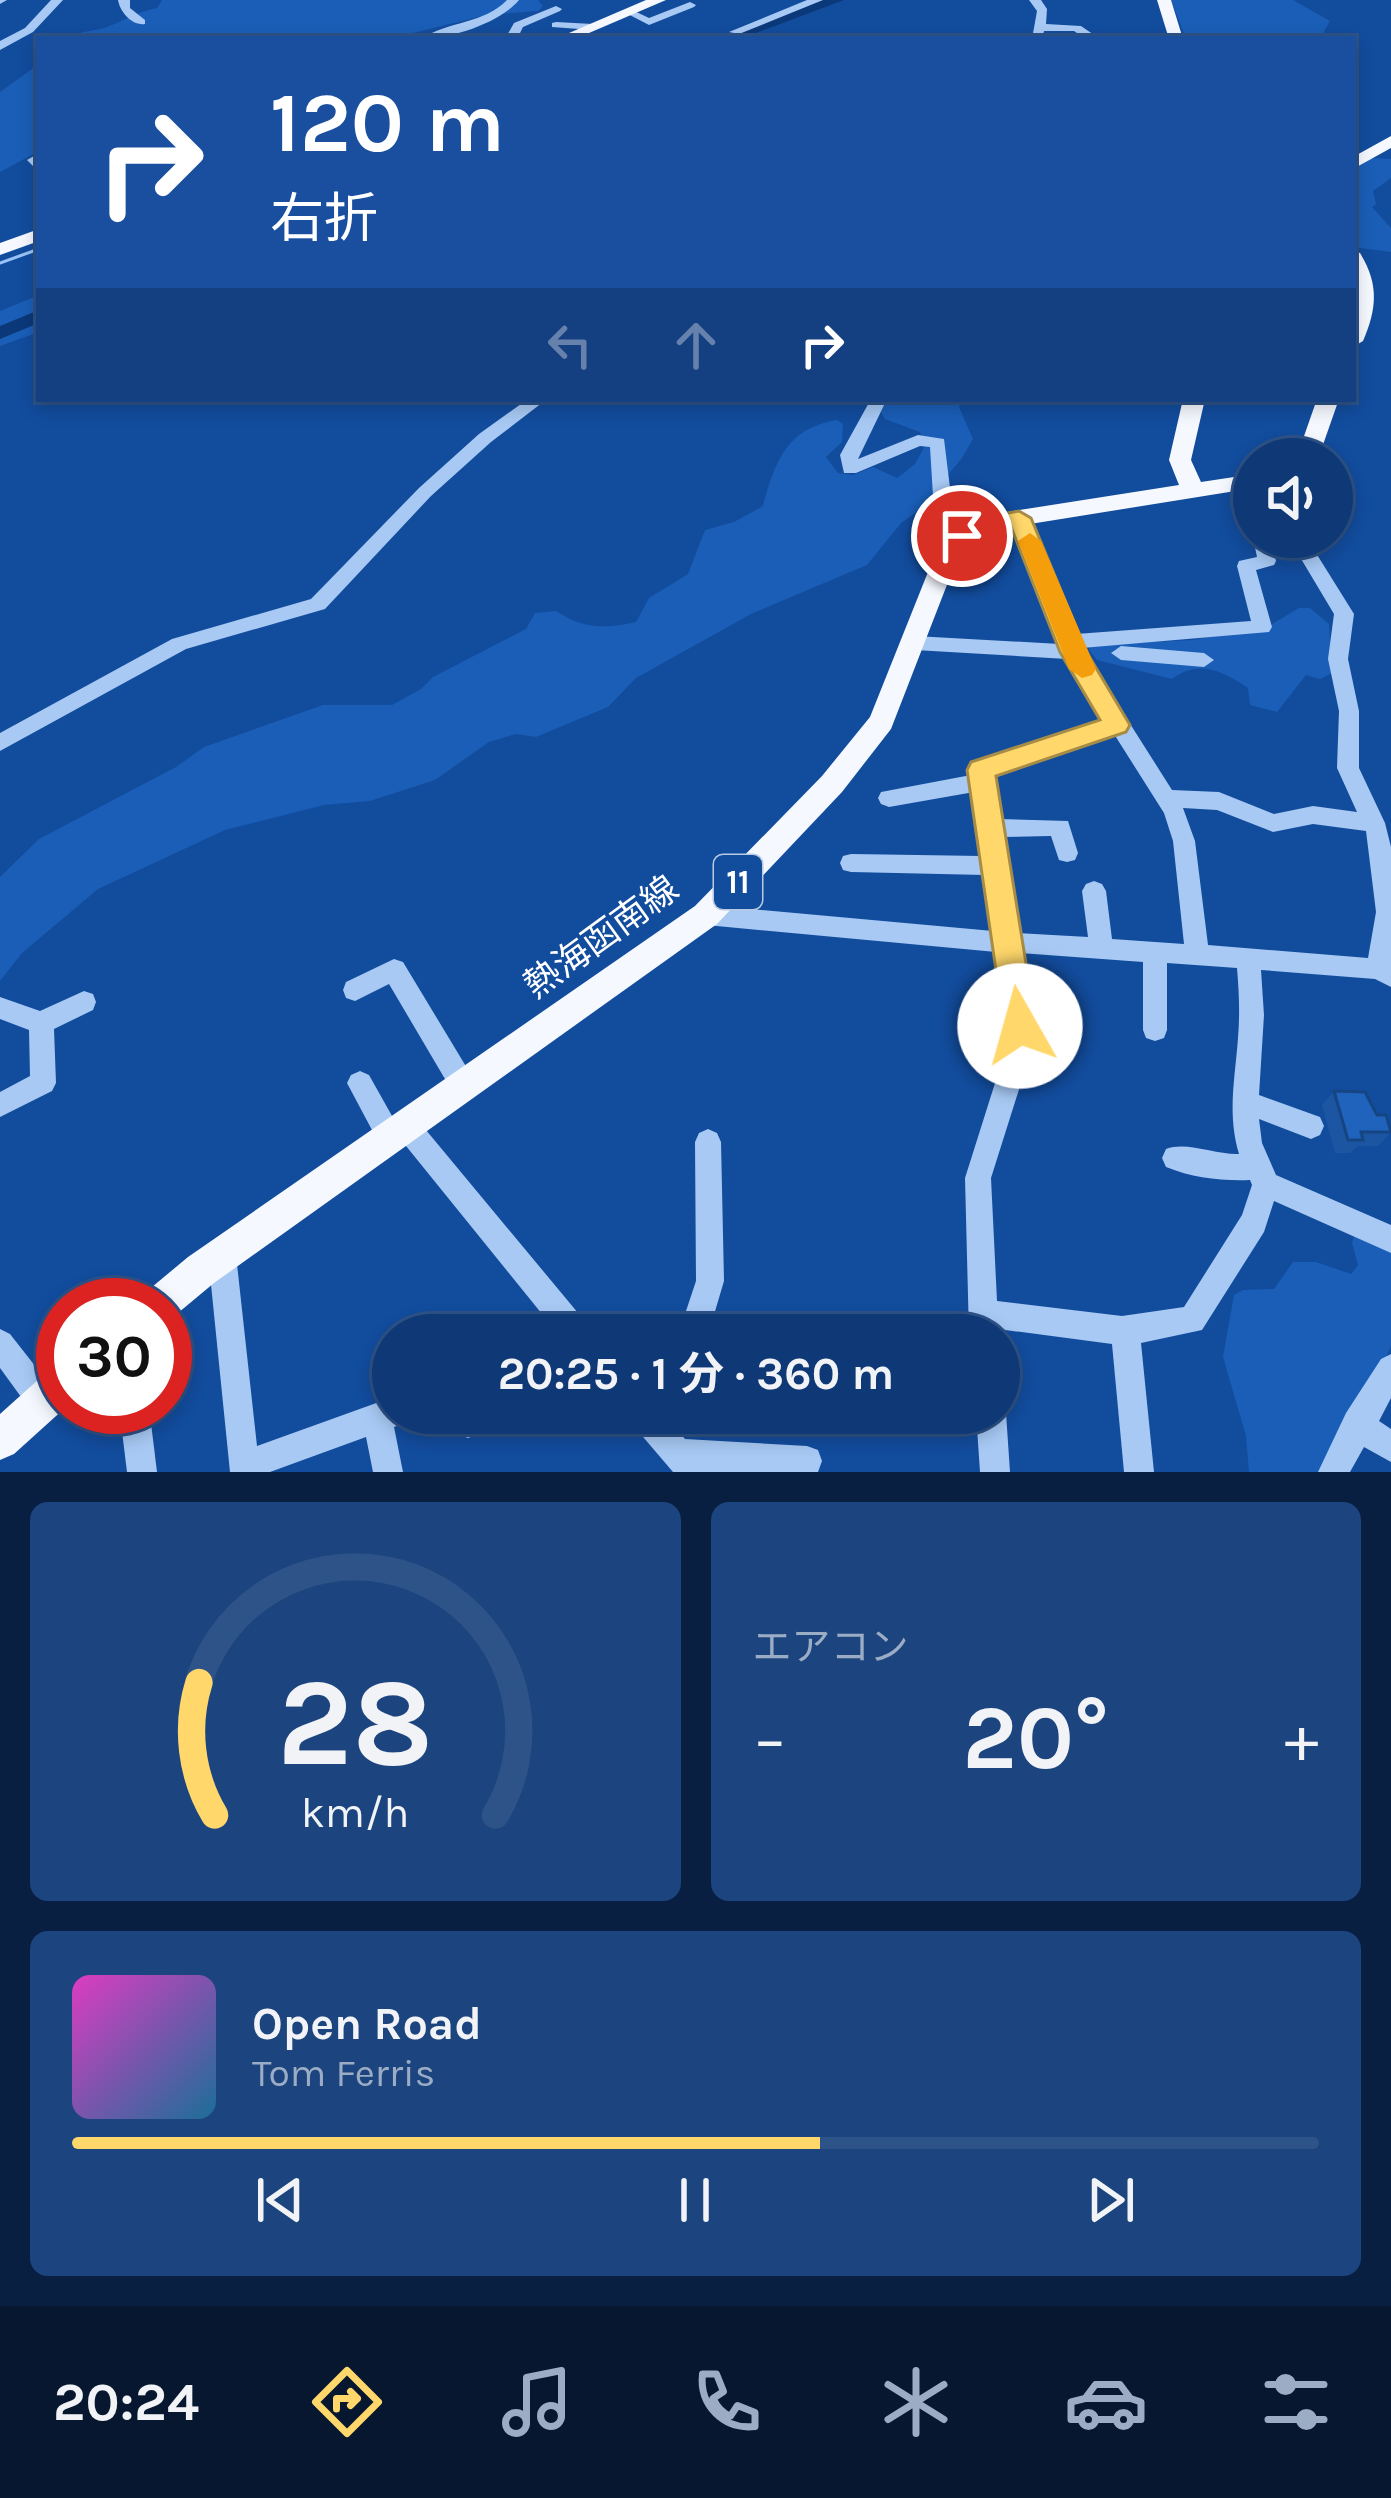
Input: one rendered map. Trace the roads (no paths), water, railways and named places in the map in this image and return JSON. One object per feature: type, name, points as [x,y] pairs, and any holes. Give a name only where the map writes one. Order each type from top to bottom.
[{"type":"main road","points":[[559,32],[593,26],[658,0]]},
{"type":"main road","points":[[1164,0],[1175,36]]},
{"type":"main road","points":[[1356,162],[1391,141]]},
{"type":"main road","points":[[0,249],[36,236]]},
{"type":"main road","points":[[1356,264],[1368,290],[1367,308],[1356,334]]},
{"type":"main road","points":[[1193,402],[1180,460],[1193,490]]},
{"type":"main road","points":[[1314,438],[1327,402]]},
{"type":"main road","points":[[962,536],[994,522],[1233,484]]},
{"type":"main road","name":"熱海函南線","points":[[192,1279],[706,915],[832,784],[882,722],[946,557],[962,536]]},
{"type":"main road","points":[[0,1440],[36,1408]]},
{"type":"street","points":[[0,46],[29,30],[57,0]]},
{"type":"street","points":[[124,0],[125,8],[141,22]]},
{"type":"street","points":[[433,36],[490,19],[509,8],[513,0]]},
{"type":"street","points":[[630,11],[655,27],[688,8],[676,0]]},
{"type":"street","points":[[735,32],[817,0]]},
{"type":"street","points":[[1035,0],[1043,11],[1038,33],[1076,28],[1089,36]]},
{"type":"street","points":[[512,36],[518,25],[556,8]]},
{"type":"street","points":[[0,743],[179,644],[318,604],[425,492],[485,438],[535,402]]},
{"type":"street","points":[[877,402],[849,455],[850,469],[925,438],[938,443],[942,496],[962,536]]},
{"type":"street","points":[[1019,518],[1071,647],[1168,798],[1184,841],[1197,952]]},
{"type":"street","points":[[1071,647],[1262,627],[1246,566],[1266,558]]},
{"type":"street","points":[[706,915],[1010,945],[1197,952],[1384,973],[1386,868],[1374,823],[1348,768],[1349,711],[1338,659],[1344,620],[1341,604],[1308,558]]},
{"type":"street","points":[[915,643],[1071,647],[1204,660]]},
{"type":"street","points":[[983,1314],[977,1178],[1021,1042],[981,770],[1117,725]]},
{"type":"street","points":[[889,798],[983,782]]},
{"type":"street","points":[[1168,798],[1220,802],[1278,824],[1313,815],[1374,823]]},
{"type":"street","points":[[991,828],[1060,827],[1067,854]]},
{"type":"street","points":[[851,863],[997,866]]},
{"type":"street","points":[[1094,891],[1101,949]]},
{"type":"street","points":[[1155,951],[1155,1030]]},
{"type":"street","points":[[1020,1326],[1125,1331],[1192,1320],[1254,1222],[1260,1176],[1242,1101],[1252,1018],[1248,958]]},
{"type":"street","points":[[355,990],[394,970],[464,1087]]},
{"type":"street","points":[[0,1008],[40,1023],[85,1002]]},
{"type":"street","points":[[0,1105],[43,1083],[40,1023]]},
{"type":"street","points":[[360,1083],[559,1314]]},
{"type":"street","points":[[1242,1101],[1311,1126]]},
{"type":"street","points":[[699,1314],[710,1281],[709,1142]]},
{"type":"street","points":[[1175,1158],[1260,1176],[1391,1239]]},
{"type":"street","points":[[222,1255],[244,1469],[372,1420]]},
{"type":"street","points":[[1125,1331],[1139,1472]]},
{"type":"street","points":[[0,1344],[36,1377]]},
{"type":"street","points":[[1333,1472],[1391,1369]]},
{"type":"street","points":[[1358,1424],[1391,1447]]},
{"type":"street","points":[[137,1434],[142,1472]]},
{"type":"street","points":[[386,1434],[388,1472]]},
{"type":"street","points":[[662,1434],[689,1467],[807,1461]]},
{"type":"street","points":[[992,1434],[995,1472]]},
{"type":"waterway","points":[[735,36],[837,0]]},
{"type":"waterway","points":[[0,263],[36,250]]},
{"type":"waterway","points":[[0,333],[36,317]]}]
